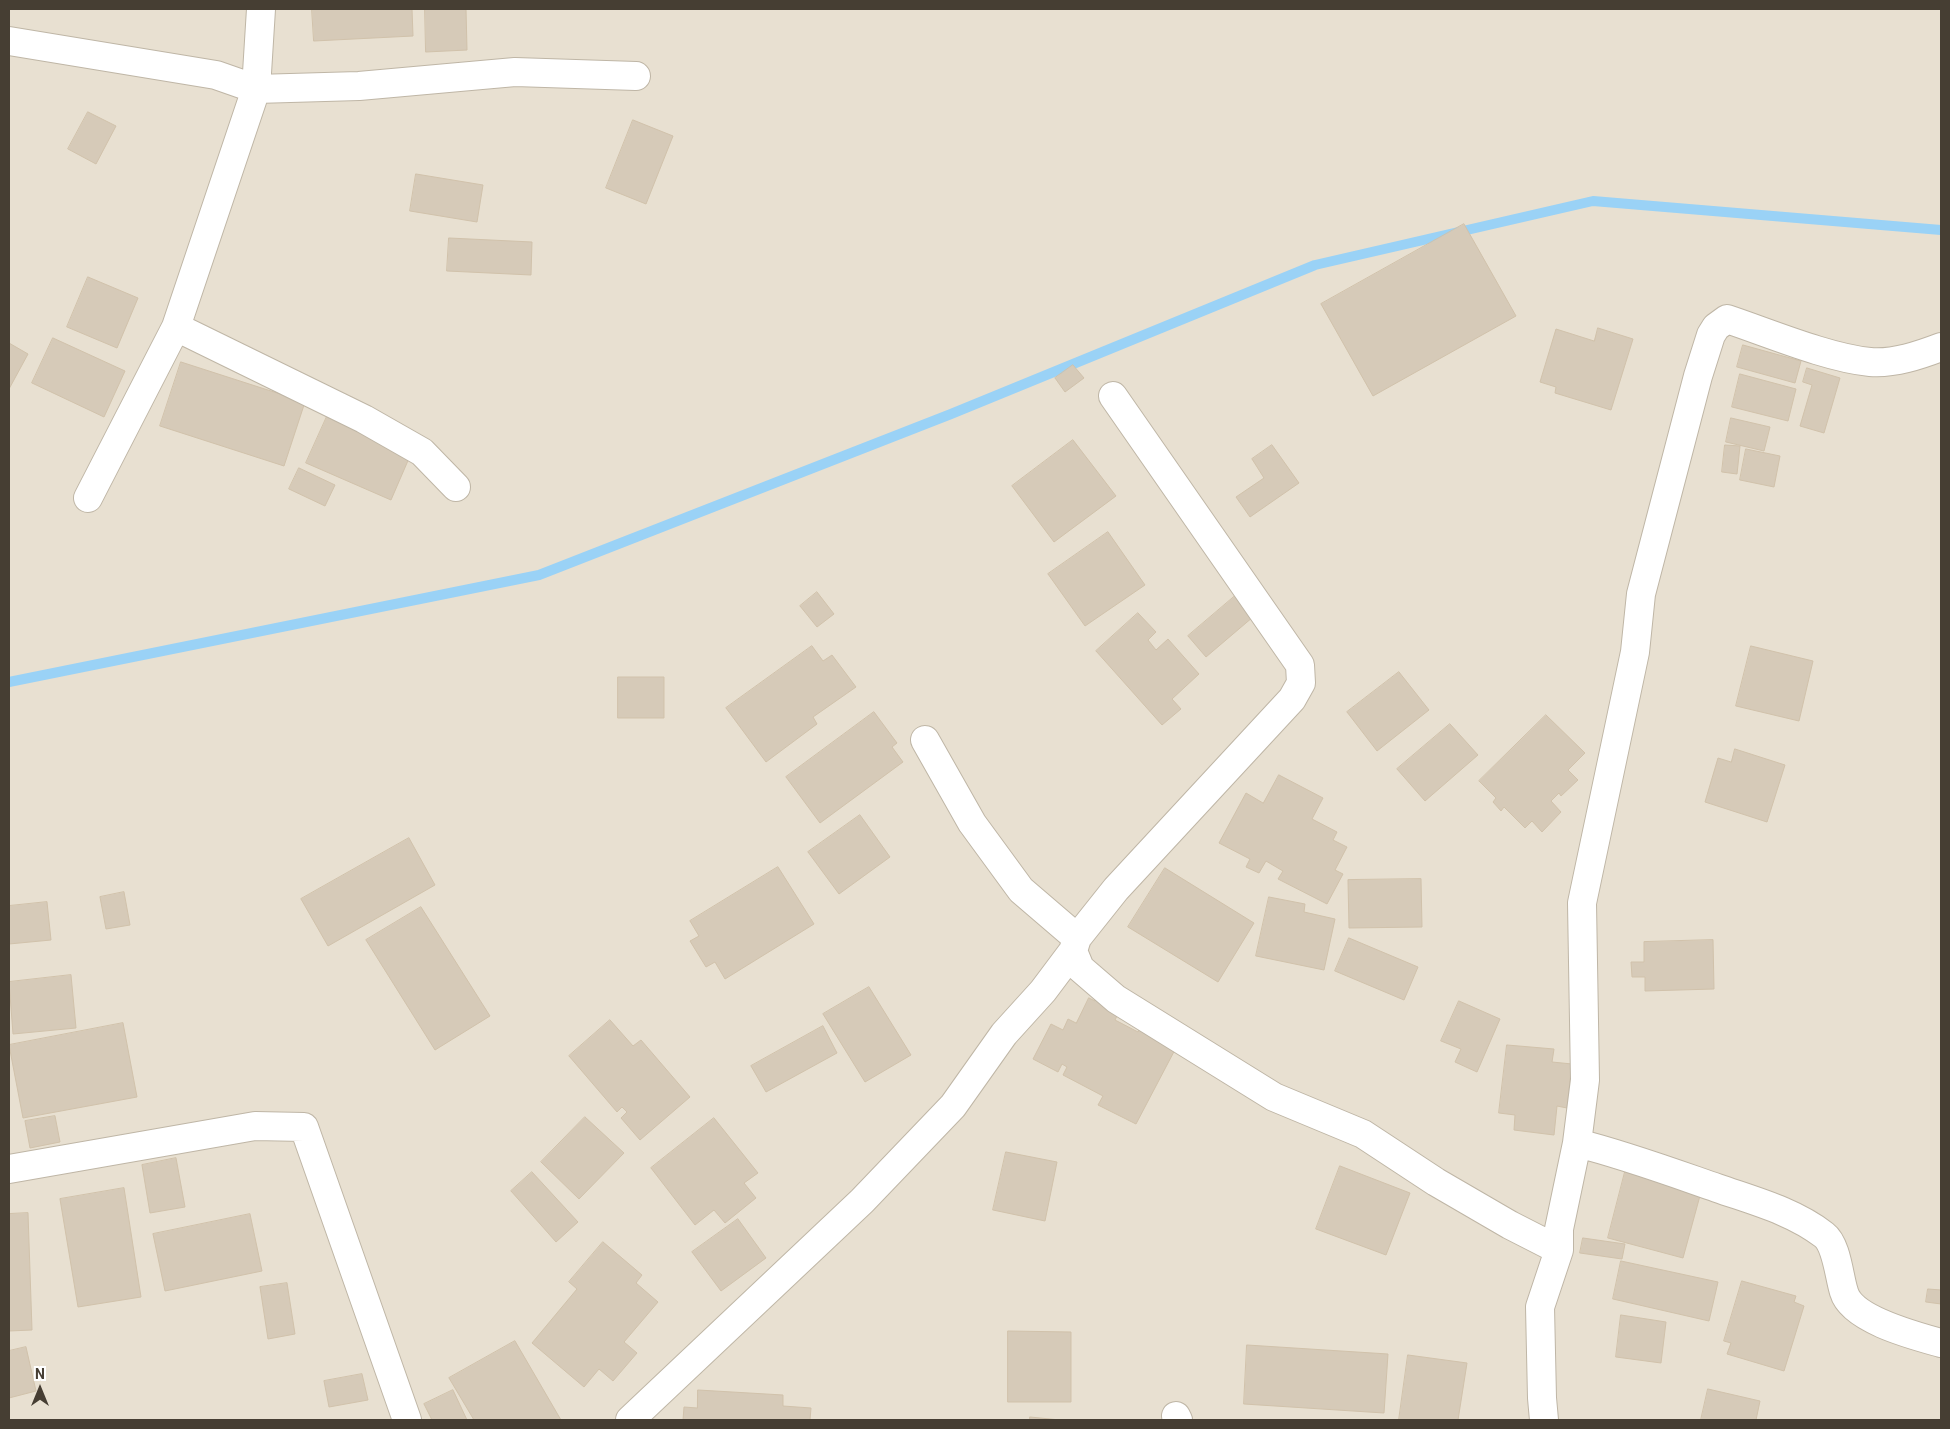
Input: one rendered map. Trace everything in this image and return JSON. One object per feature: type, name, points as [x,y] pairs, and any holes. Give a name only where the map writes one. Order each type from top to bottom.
[{"type":"street","points":[[88,498],[176,327],[256,89],[261,9]]},
{"type":"street","points":[[9,41],[216,75],[256,89],[359,86],[515,72],[636,76]]},
{"type":"street","points":[[1544,1420],[1540,1307],[1559,1250],[1559,1229],[1577,1143],[1585,1080],[1582,903],[1635,652],[1641,594],[1698,376],[1711,335],[1716,327],[1727,319],[1842,356],[1872,362],[1917,356],[1941,347]]},
{"type":"street","points":[[176,327],[364,419],[422,452],[456,487]]},
{"type":"street","points":[[630,1420],[862,1201],[953,1106],[1004,1034],[1043,991],[1116,889],[1292,699],[1301,683],[1300,665],[1215,539],[1113,396]]},
{"type":"street","points":[[925,740],[972,823],[1021,890],[1075,944],[1080,968],[1116,999],[1265,1092],[1362,1134],[1444,1187],[1510,1225],[1559,1250]]},
{"type":"street","points":[[9,1169],[255,1126],[304,1127],[407,1420]]},
{"type":"street","points":[[1577,1143],[1618,1153],[1792,1214],[1827,1237],[1837,1262],[1844,1294],[1860,1312],[1905,1333],[1941,1343]]},
{"type":"shaded area","points":[[9,9],[1941,9],[1941,1420],[9,1420]]},
{"type":"building","points":[[312,9],[412,9],[413,36],[314,41]]},
{"type":"building","points":[[425,9],[466,9],[467,50],[426,52]]},
{"type":"building","points":[[88,112],[116,126],[96,164],[68,149]]},
{"type":"building","points":[[633,120],[673,136],[646,204],[606,188]]},
{"type":"building","points":[[416,174],[483,185],[477,222],[410,211]]},
{"type":"building","points":[[1464,224],[1516,316],[1373,396],[1321,304]]},
{"type":"building","points":[[449,238],[532,242],[531,275],[447,271]]},
{"type":"building","points":[[88,277],[138,298],[117,348],[67,327]]},
{"type":"building","points":[[1598,328],[1633,339],[1611,410],[1555,393],[1556,387],[1540,382],[1556,329],[1594,341]]},
{"type":"building","points":[[53,338],[125,371],[104,417],[32,383]]},
{"type":"building","points":[[9,343],[28,354],[9,389]]},
{"type":"building","points":[[1743,345],[1801,361],[1795,383],[1737,367]]},
{"type":"building","points":[[181,362],[305,402],[284,466],[160,426]]},
{"type":"building","points":[[1073,365],[1084,378],[1065,392],[1055,378]]},
{"type":"building","points":[[1807,368],[1840,378],[1824,433],[1800,426],[1812,385],[1803,382]]},
{"type":"building","points":[[1740,374],[1796,389],[1788,421],[1732,407]]},
{"type":"building","points":[[329,412],[413,449],[391,500],[306,463]]},
{"type":"building","points":[[1731,418],[1770,427],[1764,451],[1726,442]]},
{"type":"building","points":[[1073,440],[1116,496],[1054,542],[1012,486]]},
{"type":"building","points":[[1272,445],[1299,483],[1250,517],[1236,497],[1264,478],[1252,459]]},
{"type":"building","points":[[1725,445],[1740,446],[1737,474],[1722,472]]},
{"type":"building","points":[[1746,449],[1780,456],[1774,487],[1740,480]]},
{"type":"building","points":[[299,468],[335,485],[325,506],[289,489]]},
{"type":"building","points":[[1108,532],[1145,585],[1085,626],[1048,574]]},
{"type":"building","points":[[817,592],[834,614],[817,627],[800,606]]},
{"type":"building","points":[[1235,596],[1253,617],[1206,657],[1188,636]]},
{"type":"building","points":[[1138,613],[1156,632],[1148,640],[1156,650],[1168,639],[1199,674],[1172,699],[1181,709],[1162,725],[1096,651]]},
{"type":"building","points":[[812,646],[823,661],[832,655],[856,687],[813,717],[817,724],[766,762],[726,708]]},
{"type":"building","points":[[1751,646],[1813,661],[1799,721],[1736,706]]},
{"type":"building","points":[[1399,672],[1429,710],[1377,751],[1347,712]]},
{"type":"building","points":[[618,677],[664,677],[664,718],[618,718]]},
{"type":"building","points":[[874,712],[897,743],[892,747],[903,762],[820,823],[786,777]]},
{"type":"building","points":[[1546,715],[1585,753],[1568,770],[1578,780],[1561,796],[1559,793],[1551,801],[1561,812],[1542,832],[1532,821],[1525,828],[1504,807],[1501,811],[1493,802],[1496,798],[1479,781]]},
{"type":"building","points":[[1450,724],[1478,755],[1425,801],[1397,769]]},
{"type":"building","points":[[1735,749],[1785,765],[1767,822],[1705,802],[1718,758],[1731,762]]},
{"type":"building","points":[[1279,775],[1323,798],[1312,819],[1337,832],[1333,840],[1347,847],[1335,870],[1343,874],[1327,904],[1278,879],[1283,871],[1266,861],[1259,873],[1246,867],[1250,859],[1219,843],[1246,793],[1263,803]]},
{"type":"building","points":[[860,815],[890,857],[839,894],[808,852]]},
{"type":"building","points":[[409,838],[435,885],[328,946],[301,899]]},
{"type":"building","points":[[778,867],[814,924],[725,979],[715,962],[706,967],[690,941],[699,936],[690,921]]},
{"type":"building","points":[[1165,868],[1254,923],[1218,982],[1128,927]]},
{"type":"building","points":[[1421,879],[1422,927],[1349,928],[1348,880]]},
{"type":"building","points":[[124,892],[130,925],[106,929],[100,897]]},
{"type":"building","points":[[1269,897],[1305,904],[1304,912],[1335,919],[1324,970],[1256,956]]},
{"type":"building","points":[[47,902],[51,940],[9,944],[9,906]]},
{"type":"building","points":[[421,907],[490,1016],[435,1050],[366,940]]},
{"type":"building","points":[[1349,938],[1418,967],[1404,1000],[1335,971]]},
{"type":"building","points":[[1713,940],[1714,989],[1645,991],[1645,977],[1632,977],[1631,962],[1644,962],[1644,942]]},
{"type":"building","points":[[71,975],[76,1028],[13,1034],[9,982]]},
{"type":"building","points":[[869,987],[911,1055],[865,1082],[823,1014]]},
{"type":"building","points":[[1089,998],[1095,1001],[1096,998],[1120,1010],[1115,1020],[1138,1032],[1141,1025],[1178,1044],[1136,1124],[1098,1105],[1103,1096],[1063,1075],[1067,1067],[1062,1064],[1058,1072],[1033,1059],[1051,1024],[1063,1030],[1068,1019],[1076,1023]]},
{"type":"building","points":[[1459,1001],[1500,1019],[1477,1072],[1455,1062],[1461,1049],[1441,1041]]},
{"type":"building","points":[[610,1020],[633,1046],[641,1040],[690,1097],[640,1140],[621,1118],[627,1112],[622,1107],[617,1112],[569,1056]]},
{"type":"building","points":[[123,1023],[137,1097],[23,1118],[9,1045]]},
{"type":"building","points":[[823,1026],[837,1053],[766,1092],[751,1066]]},
{"type":"building","points":[[1507,1045],[1554,1049],[1552,1062],[1572,1064],[1567,1108],[1557,1106],[1554,1135],[1514,1130],[1515,1115],[1499,1113]]},
{"type":"building","points":[[55,1116],[60,1142],[30,1148],[25,1121]]},
{"type":"building","points":[[585,1117],[624,1153],[579,1199],[541,1162]]},
{"type":"building","points":[[714,1118],[758,1173],[744,1183],[756,1198],[725,1223],[714,1210],[695,1225],[651,1168]]},
{"type":"building","points":[[1006,1152],[1057,1162],[1045,1221],[993,1210]]},
{"type":"building","points":[[176,1158],[185,1207],[150,1213],[142,1165]]},
{"type":"building","points":[[1340,1166],[1410,1193],[1386,1255],[1316,1229]]},
{"type":"building","points":[[532,1172],[578,1222],[556,1242],[511,1191]]},
{"type":"building","points":[[1625,1172],[1701,1192],[1683,1258],[1608,1238]]},
{"type":"building","points":[[124,1188],[141,1297],[78,1307],[60,1199]]},
{"type":"building","points":[[28,1213],[32,1330],[9,1331],[9,1214]]},
{"type":"building","points":[[250,1214],[262,1271],[165,1291],[153,1234]]},
{"type":"building","points":[[738,1219],[766,1258],[721,1291],[692,1252]]},
{"type":"building","points":[[1583,1238],[1625,1244],[1622,1259],[1580,1253]]},
{"type":"building","points":[[603,1242],[642,1275],[636,1283],[658,1302],[624,1342],[637,1353],[613,1381],[599,1369],[584,1387],[532,1343],[577,1289],[569,1282]]},
{"type":"building","points":[[1621,1261],[1718,1282],[1709,1321],[1613,1299]]},
{"type":"building","points":[[1742,1281],[1796,1296],[1794,1302],[1804,1306],[1784,1371],[1727,1354],[1731,1343],[1724,1341]]},
{"type":"building","points":[[287,1283],[295,1334],[268,1339],[260,1287]]},
{"type":"building","points":[[1928,1289],[1941,1290],[1941,1304],[1926,1302]]},
{"type":"building","points":[[1621,1315],[1666,1322],[1661,1363],[1616,1357]]},
{"type":"building","points":[[1008,1331],[1071,1332],[1071,1402],[1008,1402]]},
{"type":"building","points":[[515,1341],[561,1420],[474,1420],[449,1378]]},
{"type":"building","points":[[1247,1345],[1388,1354],[1384,1413],[1244,1404]]},
{"type":"building","points":[[26,1347],[36,1391],[9,1398],[9,1351]]},
{"type":"building","points":[[1408,1355],[1467,1363],[1458,1420],[1399,1420]]},
{"type":"building","points":[[362,1374],[368,1400],[329,1407],[324,1381]]},
{"type":"building","points":[[1708,1389],[1760,1401],[1756,1420],[1701,1420]]},
{"type":"building","points":[[453,1390],[467,1420],[432,1420],[424,1404]]},
{"type":"building","points":[[698,1390],[783,1395],[783,1406],[811,1408],[810,1420],[683,1420],[684,1407],[697,1408]]},
{"type":"building","points":[[1030,1417],[1060,1420],[1030,1420]]},
{"type":"waterway","points":[[9,682],[539,575],[951,414],[1315,265],[1593,201],[1941,230]]}]
